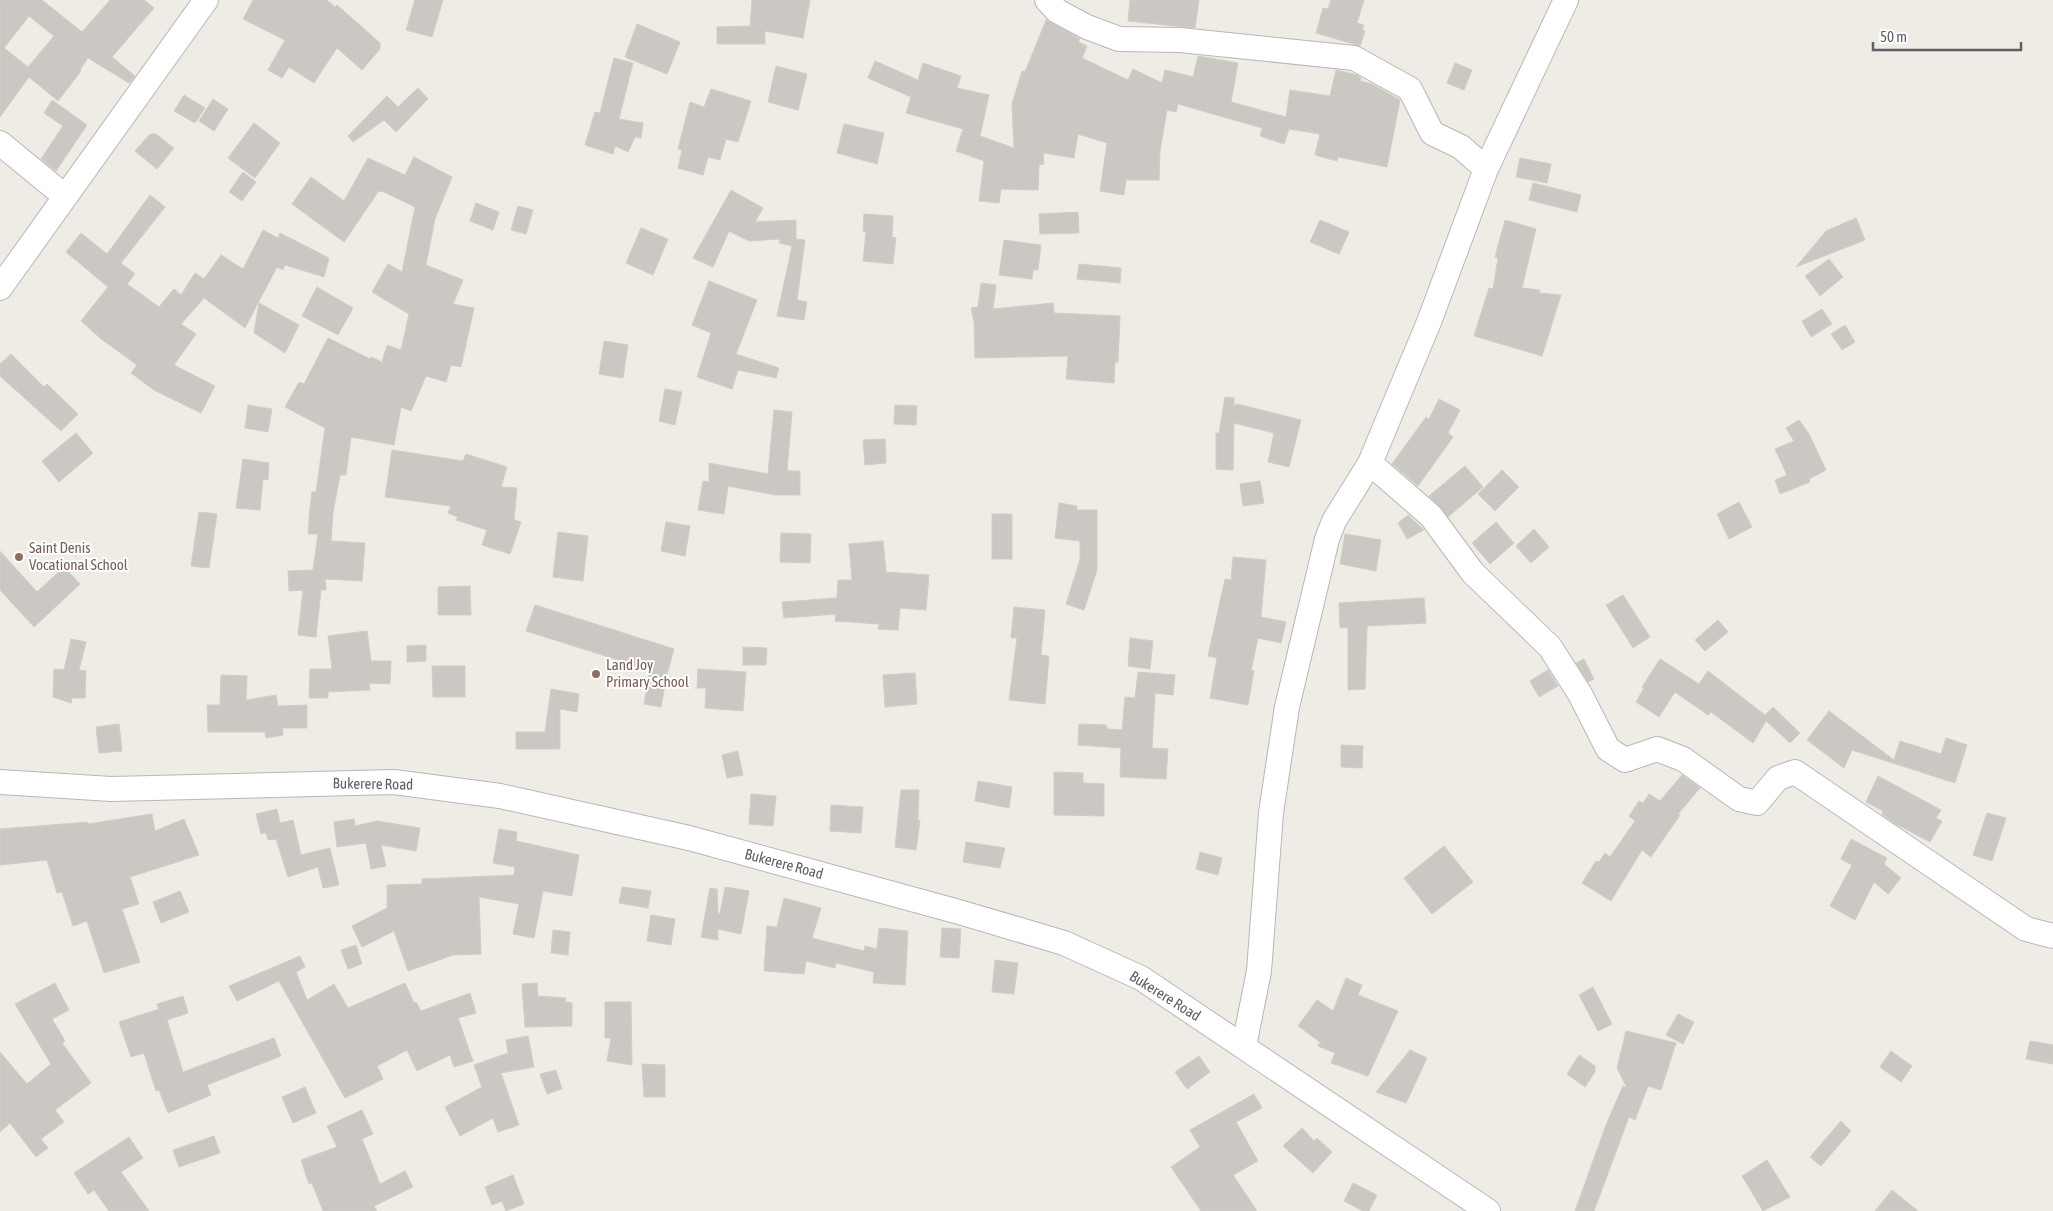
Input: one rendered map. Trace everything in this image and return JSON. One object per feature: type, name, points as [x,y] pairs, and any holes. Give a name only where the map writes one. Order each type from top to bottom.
[{"type":"street","points":[[0,288],[206,0]]},
{"type":"street","points":[[1047,0],[1057,11],[1087,27],[1119,39],[1180,40],[1354,58],[1410,89],[1432,133],[1461,147],[1486,169]]},
{"type":"street","points":[[1244,1046],[1258,971],[1271,813],[1288,707],[1327,539],[1334,521],[1370,463],[1429,322],[1486,169],[1566,0]]},
{"type":"street","points":[[0,143],[56,189]]},
{"type":"street","points":[[1370,463],[1431,516],[1473,573],[1550,647],[1580,694],[1608,749],[1625,760],[1657,748],[1683,759],[1740,800],[1757,803],[1778,778],[1795,772],[2026,929],[2053,936]]},
{"type":"street","name":"Bukerere Road","points":[[0,782],[111,789],[394,782],[500,796],[689,838],[1064,943],[1141,978],[1488,1211]]},
{"type":"building","points":[[0,0],[42,0],[82,32],[110,0],[144,0],[154,8],[112,57],[135,76],[129,83],[88,58],[81,71],[58,101],[29,77],[0,117]],"holes":[[[29,16],[54,36],[28,67],[4,48]]]},
{"type":"building","points":[[253,0],[327,0],[335,7],[337,5],[380,43],[380,49],[362,70],[337,48],[314,83],[289,67],[282,78],[268,70],[285,40],[243,19]]},
{"type":"building","points":[[415,0],[443,0],[432,37],[406,30]]},
{"type":"building","points":[[752,0],[810,0],[803,38],[765,31],[765,44],[717,44],[717,27],[750,26]]},
{"type":"building","points":[[1130,0],[1199,0],[1195,28],[1128,21]]},
{"type":"building","points":[[1331,0],[1364,0],[1357,23],[1364,25],[1362,30],[1365,31],[1360,46],[1316,33],[1323,8],[1328,9]]},
{"type":"building","points":[[1046,20],[1080,39],[1078,42],[1087,46],[1082,58],[1128,80],[1133,69],[1162,83],[1165,70],[1193,77],[1198,56],[1238,63],[1231,102],[1286,117],[1290,90],[1330,96],[1336,70],[1357,75],[1361,78],[1360,81],[1372,84],[1400,100],[1387,167],[1338,157],[1337,161],[1315,155],[1320,134],[1289,129],[1284,144],[1260,136],[1262,128],[1178,104],[1176,112],[1167,110],[1160,151],[1159,180],[1126,180],[1124,195],[1100,191],[1107,143],[1078,134],[1074,158],[1043,153],[1044,164],[1039,165],[1038,190],[1001,189],[999,203],[979,201],[984,161],[956,151],[963,129],[906,113],[911,97],[868,78],[875,61],[918,80],[923,63],[961,76],[957,88],[989,95],[980,136],[1014,148],[1012,104],[1022,71],[1025,72]]},
{"type":"building","points":[[637,24],[680,42],[667,74],[625,57]]},
{"type":"building","points":[[614,58],[633,63],[619,119],[643,123],[641,138],[635,137],[628,152],[615,146],[613,154],[585,145],[595,112],[600,113]]},
{"type":"building","points":[[1455,63],[1472,70],[1464,90],[1447,83]]},
{"type":"building","points":[[776,66],[807,74],[798,110],[768,102]]},
{"type":"building","points":[[418,88],[428,99],[396,132],[384,120],[353,142],[348,136],[387,96],[398,107]]},
{"type":"building","points":[[711,89],[751,101],[738,142],[726,139],[720,160],[708,157],[703,175],[678,168],[682,150],[678,149],[690,102],[704,107]]},
{"type":"building","points":[[184,95],[205,108],[195,123],[174,111]]},
{"type":"building","points":[[213,99],[228,109],[214,131],[199,121]]},
{"type":"building","points":[[52,100],[87,125],[56,171],[41,159],[63,126],[44,113]]},
{"type":"building","points":[[254,123],[280,143],[255,178],[228,158]]},
{"type":"building","points":[[844,124],[884,133],[877,164],[837,153]]},
{"type":"building","points":[[150,134],[156,134],[174,148],[157,169],[135,151]]},
{"type":"building","points":[[414,157],[452,177],[435,219],[426,265],[463,280],[453,304],[474,308],[461,367],[451,365],[446,382],[426,376],[411,411],[401,407],[394,445],[351,437],[346,475],[340,475],[333,513],[331,541],[365,543],[362,581],[325,579],[326,590],[321,590],[316,637],[298,635],[303,590],[289,591],[288,571],[313,570],[318,534],[308,534],[310,507],[312,492],[316,492],[325,428],[285,407],[299,382],[304,384],[328,338],[370,359],[371,357],[382,362],[387,345],[401,350],[409,314],[372,292],[388,264],[402,272],[415,207],[382,191],[378,192],[344,242],[292,204],[311,177],[344,201],[368,158],[405,175]]},
{"type":"building","points":[[1520,158],[1551,164],[1547,183],[1516,177]]},
{"type":"building","points":[[243,172],[256,182],[242,201],[229,192]]},
{"type":"building","points":[[1533,183],[1581,195],[1577,212],[1529,200]]},
{"type":"building","points":[[731,190],[763,208],[755,222],[796,220],[796,239],[805,240],[797,300],[807,302],[804,320],[777,316],[792,246],[779,243],[780,239],[749,241],[729,231],[713,267],[693,258]]},
{"type":"building","points":[[150,195],[165,207],[121,263],[135,274],[127,284],[159,307],[174,289],[181,295],[195,273],[204,279],[221,255],[243,269],[263,230],[278,238],[280,233],[329,258],[324,277],[285,265],[283,270],[277,267],[245,328],[204,298],[181,324],[196,334],[174,365],[215,386],[201,413],[154,390],[131,373],[137,365],[100,338],[81,321],[108,287],[66,252],[81,233],[107,254]]},
{"type":"building","points":[[476,203],[499,212],[493,230],[470,221]]},
{"type":"building","points":[[518,206],[533,210],[526,234],[511,230]]},
{"type":"building","points":[[1078,212],[1079,233],[1040,234],[1039,214]]},
{"type":"building","points":[[864,214],[893,216],[892,237],[896,238],[893,264],[863,261],[866,232],[863,231]]},
{"type":"building","points":[[1856,218],[1865,240],[1796,267],[1826,231]]},
{"type":"building","points":[[1320,220],[1349,232],[1339,254],[1310,242]]},
{"type":"building","points":[[1505,220],[1536,229],[1522,288],[1540,290],[1539,293],[1561,295],[1542,356],[1474,336],[1489,288],[1493,289],[1498,258],[1495,257]]},
{"type":"building","points":[[641,228],[668,239],[653,275],[626,263]]},
{"type":"building","points":[[1004,240],[1041,245],[1038,270],[1033,270],[1032,279],[999,275]]},
{"type":"building","points":[[1829,259],[1843,277],[1820,296],[1805,276]]},
{"type":"building","points":[[1079,264],[1121,268],[1120,283],[1077,279]]},
{"type":"building","points":[[709,281],[757,300],[736,354],[779,368],[776,378],[738,370],[732,389],[697,377],[711,333],[692,325]]},
{"type":"building","points":[[981,283],[996,285],[993,309],[1053,303],[1054,313],[1120,316],[1118,362],[1115,362],[1114,383],[1066,379],[1068,356],[975,358],[974,322],[971,308],[978,307]]},
{"type":"building","points":[[317,287],[353,308],[338,335],[302,316]]},
{"type":"building","points":[[259,303],[299,325],[285,353],[254,333]]},
{"type":"building","points":[[1822,309],[1832,324],[1811,337],[1802,321]]},
{"type":"building","points":[[1845,325],[1855,342],[1842,350],[1831,334]]},
{"type":"building","points":[[604,341],[628,345],[623,378],[599,374]]},
{"type":"building","points":[[11,354],[44,387],[47,384],[78,414],[61,431],[0,376],[0,364]]},
{"type":"building","points":[[665,389],[682,392],[675,425],[659,421]]},
{"type":"building","points":[[1225,397],[1234,398],[1234,406],[1237,404],[1301,420],[1289,467],[1268,462],[1274,433],[1234,423],[1233,470],[1216,469],[1216,433],[1219,433]]},
{"type":"building","points":[[1439,399],[1460,410],[1448,433],[1453,437],[1418,486],[1392,464],[1426,417],[1429,419]]},
{"type":"building","points":[[248,405],[272,409],[268,432],[245,428]]},
{"type":"building","points":[[895,405],[917,406],[916,425],[894,424]]},
{"type":"building","points":[[774,410],[792,412],[787,471],[800,471],[800,495],[776,495],[728,486],[724,514],[698,510],[703,481],[709,482],[709,463],[768,474]]},
{"type":"building","points":[[1799,420],[1809,434],[1826,470],[1809,479],[1810,482],[1780,494],[1775,480],[1787,475],[1775,449],[1794,441],[1786,428]]},
{"type":"building","points":[[76,433],[93,453],[59,482],[42,461]]},
{"type":"building","points":[[885,439],[886,463],[865,465],[863,440]]},
{"type":"building","points":[[392,450],[463,461],[466,454],[507,467],[501,487],[517,488],[514,520],[521,522],[510,554],[482,545],[487,530],[456,520],[458,517],[448,513],[451,506],[385,497]]},
{"type":"building","points":[[243,459],[269,463],[268,480],[263,479],[260,510],[236,508]]},
{"type":"building","points":[[1465,466],[1483,487],[1448,517],[1429,496]]},
{"type":"building","points":[[1502,470],[1519,487],[1495,511],[1478,494]]},
{"type":"building","points":[[1260,481],[1264,503],[1243,506],[1240,484]]},
{"type":"building","points":[[1739,502],[1752,527],[1729,539],[1717,514]]},
{"type":"building","points":[[1059,503],[1077,506],[1077,510],[1097,510],[1097,570],[1084,610],[1066,604],[1080,560],[1080,541],[1055,538]]},
{"type":"building","points":[[199,512],[217,514],[209,568],[191,566]]},
{"type":"building","points":[[992,514],[1012,514],[1012,559],[992,559]]},
{"type":"building","points":[[1408,515],[1424,530],[1407,539],[1398,523]]},
{"type":"building","points":[[666,522],[690,526],[685,556],[661,551]]},
{"type":"building","points":[[1496,522],[1514,543],[1490,564],[1472,543]]},
{"type":"building","points":[[1534,529],[1549,547],[1531,563],[1516,546]]},
{"type":"building","points":[[558,532],[588,536],[583,581],[553,577]]},
{"type":"building","points":[[781,533],[811,534],[810,563],[780,562]]},
{"type":"building","points":[[1345,534],[1381,540],[1376,571],[1340,564]]},
{"type":"building","points":[[883,541],[886,572],[929,575],[926,610],[900,608],[898,630],[878,629],[879,624],[835,621],[836,614],[784,618],[782,602],[837,598],[838,580],[852,580],[849,544]]},
{"type":"building","points":[[0,551],[37,592],[64,567],[80,584],[34,627],[0,590]]},
{"type":"building","points":[[1233,557],[1266,560],[1261,617],[1286,622],[1281,643],[1258,638],[1251,670],[1254,671],[1248,705],[1210,698],[1217,658],[1208,656],[1225,579],[1231,580]]},
{"type":"building","points":[[470,586],[471,615],[438,615],[438,587]]},
{"type":"building","points":[[1623,595],[1650,637],[1633,648],[1606,605]]},
{"type":"building","points":[[1424,598],[1426,623],[1367,626],[1365,689],[1348,690],[1348,627],[1340,628],[1339,603]]},
{"type":"building","points":[[535,605],[674,649],[661,707],[644,704],[650,670],[526,631]]},
{"type":"building","points":[[1014,607],[1045,610],[1041,655],[1049,656],[1045,704],[1009,700],[1017,638],[1011,638]]},
{"type":"building","points":[[1718,620],[1728,632],[1705,651],[1695,640]]},
{"type":"building","points":[[367,631],[371,661],[391,661],[390,684],[369,683],[370,690],[328,692],[328,698],[309,698],[310,669],[332,669],[328,636]]},
{"type":"building","points":[[1130,638],[1153,641],[1150,669],[1128,666]]},
{"type":"building","points":[[71,639],[86,642],[79,670],[86,671],[85,698],[72,698],[71,703],[53,697],[54,669],[64,670]]},
{"type":"building","points":[[426,645],[426,661],[407,662],[407,646]]},
{"type":"building","points":[[743,647],[767,648],[766,665],[743,665]]},
{"type":"building","points":[[1584,659],[1594,679],[1588,682],[1576,663]]},
{"type":"building","points":[[1660,659],[1699,684],[1708,671],[1765,715],[1773,707],[1800,733],[1790,743],[1766,721],[1753,743],[1711,712],[1708,715],[1675,692],[1659,717],[1636,702],[1644,688],[1642,687]]},
{"type":"building","points":[[432,666],[465,666],[465,697],[433,697]]},
{"type":"building","points":[[698,669],[746,672],[743,711],[705,708],[706,688],[697,688]]},
{"type":"building","points":[[1548,670],[1558,686],[1539,697],[1530,681]]},
{"type":"building","points":[[1138,672],[1175,675],[1173,695],[1155,693],[1152,748],[1168,749],[1166,779],[1120,777],[1121,748],[1078,745],[1079,724],[1106,725],[1107,729],[1122,730],[1125,697],[1135,698]]},
{"type":"building","points":[[915,673],[917,704],[885,707],[883,675]]},
{"type":"building","points":[[221,675],[247,676],[246,700],[276,695],[278,706],[307,705],[307,728],[282,728],[283,735],[266,738],[265,732],[208,732],[207,705],[220,705]]},
{"type":"building","points":[[551,689],[579,694],[577,712],[560,709],[560,749],[516,749],[516,732],[545,732]]},
{"type":"building","points":[[1829,711],[1894,760],[1900,741],[1941,754],[1946,738],[1967,745],[1955,783],[1852,750],[1844,768],[1807,740]]},
{"type":"building","points":[[119,724],[122,751],[99,753],[96,727]]},
{"type":"building","points":[[1341,745],[1363,746],[1362,768],[1341,767]]},
{"type":"building","points":[[738,751],[743,775],[727,778],[722,755]]},
{"type":"building","points":[[1054,772],[1083,773],[1083,783],[1104,784],[1104,816],[1054,815]]},
{"type":"building","points":[[1682,775],[1700,788],[1678,814],[1680,815],[1651,857],[1642,850],[1611,901],[1582,883],[1596,861],[1599,862],[1605,853],[1610,857],[1635,821],[1629,816],[1639,801],[1643,803],[1649,794],[1660,801]]},
{"type":"building","points":[[1878,776],[1941,810],[1936,818],[1942,821],[1930,842],[1894,823],[1882,814],[1883,811],[1866,802]]},
{"type":"building","points":[[978,781],[1012,787],[1009,808],[975,801]]},
{"type":"building","points":[[901,790],[919,790],[918,820],[920,821],[916,850],[895,847]]},
{"type":"building","points":[[751,794],[776,796],[773,826],[749,824]]},
{"type":"building","points":[[831,805],[863,807],[861,833],[830,831]]},
{"type":"building","points":[[277,809],[280,823],[293,820],[301,855],[330,848],[339,885],[323,888],[318,867],[288,877],[276,839],[268,840],[266,833],[261,834],[256,814]]},
{"type":"building","points":[[1987,813],[2006,818],[1992,861],[1973,855]]},
{"type":"building","points":[[152,814],[155,831],[184,819],[199,855],[130,877],[139,904],[122,909],[140,962],[104,973],[87,921],[73,926],[62,892],[57,893],[47,860],[0,865],[0,829],[88,822],[88,824]]},
{"type":"building","points":[[354,819],[355,826],[377,821],[420,828],[416,851],[381,845],[386,866],[371,869],[366,843],[337,847],[334,822]]},
{"type":"building","points":[[499,829],[517,832],[516,841],[579,855],[572,896],[543,891],[534,938],[513,934],[519,904],[479,897],[481,954],[453,955],[408,971],[394,931],[362,947],[352,926],[387,908],[387,885],[422,884],[422,879],[514,875],[515,867],[493,863]]},
{"type":"building","points":[[1851,839],[1887,858],[1884,864],[1901,878],[1888,894],[1874,882],[1855,920],[1830,906],[1852,865],[1841,859]]},
{"type":"building","points":[[966,842],[1005,848],[1000,868],[963,862]]},
{"type":"building","points":[[1444,846],[1473,882],[1432,914],[1404,878]]},
{"type":"building","points":[[1200,852],[1222,858],[1218,875],[1196,869]]},
{"type":"building","points":[[622,887],[651,891],[648,908],[619,903]]},
{"type":"building","points":[[725,887],[749,891],[741,934],[718,929],[718,940],[701,937],[710,888],[717,889],[718,913],[720,914]]},
{"type":"building","points":[[180,891],[189,912],[161,923],[153,902]]},
{"type":"building","points":[[784,898],[821,908],[812,938],[864,951],[865,946],[877,949],[879,928],[908,931],[905,985],[873,983],[874,972],[836,963],[835,968],[806,961],[804,974],[764,971],[767,926],[777,927]]},
{"type":"building","points":[[651,915],[675,919],[671,945],[647,941]]},
{"type":"building","points":[[942,928],[961,929],[959,958],[940,957]]},
{"type":"building","points":[[553,930],[570,932],[568,955],[551,953]]},
{"type":"building","points":[[356,945],[362,964],[348,969],[341,950]]},
{"type":"building","points":[[300,956],[305,967],[296,972],[307,1000],[334,984],[348,1008],[405,983],[414,1003],[416,1002],[421,1011],[470,993],[476,1013],[458,1018],[473,1061],[454,1067],[450,1055],[417,1071],[407,1050],[377,1066],[383,1079],[345,1098],[279,981],[237,1001],[229,986]]},
{"type":"building","points":[[995,960],[1018,963],[1014,994],[992,992]]},
{"type":"building","points":[[1346,978],[1362,985],[1358,995],[1398,1011],[1368,1076],[1331,1063],[1335,1053],[1318,1046],[1320,1042],[1298,1026],[1317,1000],[1333,1011]]},
{"type":"building","points":[[55,983],[69,1010],[52,1019],[65,1041],[62,1043],[91,1083],[55,1110],[64,1122],[41,1139],[48,1148],[36,1157],[10,1123],[0,1132],[0,1052],[27,1084],[51,1064],[15,1004]]},
{"type":"building","points":[[537,983],[538,996],[566,998],[565,1002],[572,1003],[572,1026],[525,1027],[522,984]]},
{"type":"building","points":[[1593,987],[1612,1024],[1598,1031],[1579,995]]},
{"type":"building","points":[[183,996],[188,1013],[167,1020],[183,1072],[274,1038],[281,1056],[207,1085],[211,1095],[168,1113],[159,1090],[156,1091],[144,1053],[131,1057],[119,1022],[159,1009],[157,1004]]},
{"type":"building","points":[[605,1002],[631,1002],[632,1065],[607,1061],[611,1038],[605,1038]]},
{"type":"building","points":[[1678,1014],[1694,1022],[1683,1044],[1666,1035]]},
{"type":"building","points":[[1626,1031],[1676,1043],[1661,1090],[1648,1086],[1635,1120],[1629,1117],[1594,1211],[1575,1211],[1606,1125],[1623,1086],[1627,1088],[1617,1068]]},
{"type":"building","points":[[528,1036],[534,1067],[501,1073],[519,1125],[498,1132],[493,1118],[460,1136],[445,1107],[482,1087],[474,1065],[508,1053],[506,1040]]},
{"type":"building","points":[[2030,1041],[2053,1045],[2053,1064],[2026,1059]]},
{"type":"building","points":[[1410,1050],[1427,1058],[1406,1103],[1376,1092]]},
{"type":"building","points":[[1891,1051],[1912,1066],[1901,1082],[1880,1067]]},
{"type":"building","points":[[1579,1055],[1595,1066],[1595,1072],[1585,1087],[1567,1074]]},
{"type":"building","points":[[1199,1056],[1210,1072],[1187,1089],[1175,1072]]},
{"type":"building","points":[[642,1064],[665,1065],[665,1097],[644,1097]]},
{"type":"building","points":[[556,1070],[562,1089],[547,1094],[540,1074]]},
{"type":"building","points":[[305,1087],[316,1113],[293,1123],[282,1097]]},
{"type":"building","points":[[1254,1094],[1262,1108],[1236,1122],[1258,1161],[1233,1175],[1257,1211],[1201,1211],[1171,1167],[1200,1147],[1190,1130]]},
{"type":"building","points":[[362,1110],[373,1134],[362,1139],[380,1184],[405,1171],[413,1187],[374,1206],[377,1211],[323,1211],[312,1183],[309,1184],[301,1160],[337,1147],[327,1126]]},
{"type":"building","points":[[1841,1121],[1851,1131],[1821,1166],[1810,1157]]},
{"type":"building","points":[[1302,1128],[1314,1141],[1317,1138],[1332,1152],[1313,1173],[1283,1146]]},
{"type":"building","points":[[214,1136],[220,1153],[179,1167],[173,1150]]},
{"type":"building","points":[[129,1137],[143,1158],[121,1172],[149,1211],[109,1211],[94,1190],[88,1194],[74,1173]]},
{"type":"building","points":[[1767,1160],[1790,1197],[1763,1211],[1742,1176]]},
{"type":"building","points":[[513,1175],[524,1204],[506,1211],[502,1201],[492,1205],[485,1187]]},
{"type":"building","points":[[1353,1183],[1377,1195],[1369,1211],[1363,1211],[1344,1201]]},
{"type":"building","points":[[1892,1190],[1918,1211],[1875,1211]]},
{"type":"place","name":"Saint Denis Vocational School","points":[[19,557]]},
{"type":"place","name":"Land Joy Primary School","points":[[596,674]]}]
